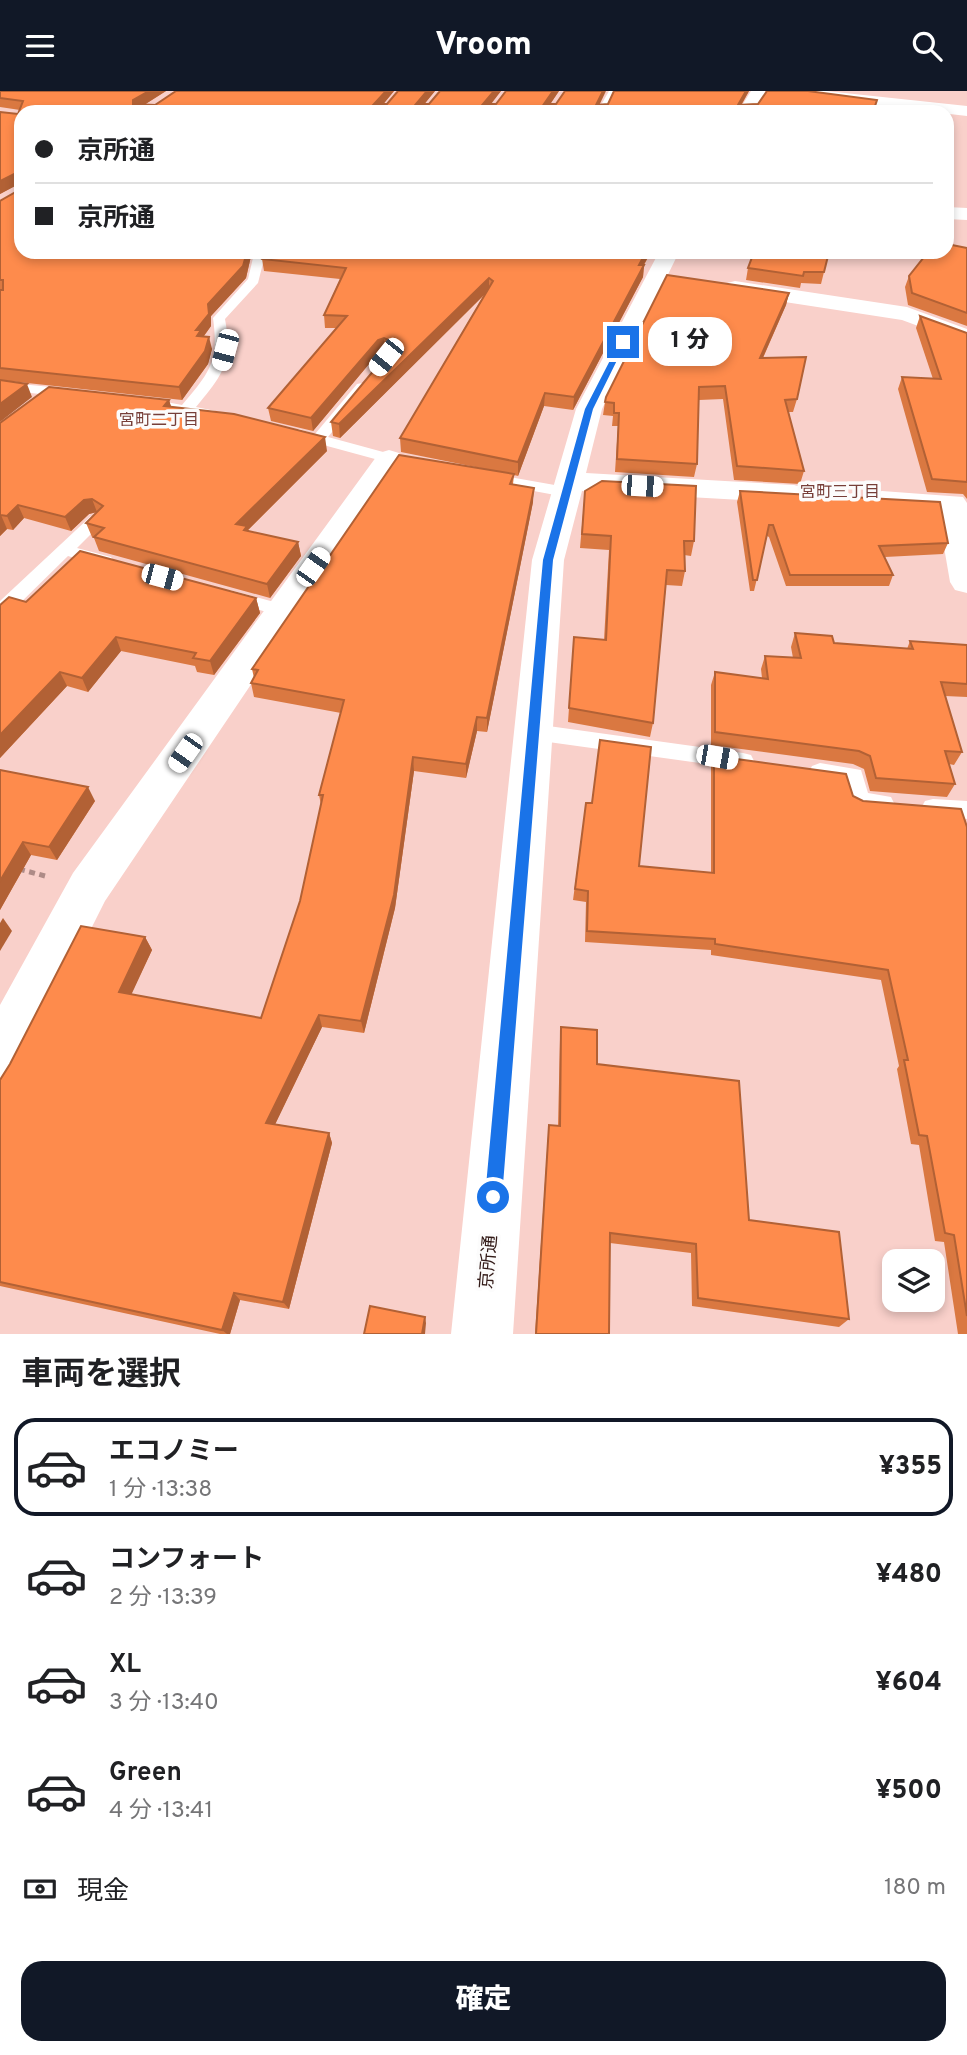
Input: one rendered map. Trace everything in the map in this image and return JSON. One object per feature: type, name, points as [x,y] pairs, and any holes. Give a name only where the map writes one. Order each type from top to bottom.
[{"type":"street","points":[[751,105],[760,94],[758,91]]},
{"type":"street","points":[[786,91],[881,105]]},
{"type":"street","name":"京所通","points":[[482,1334],[548,560],[589,409],[666,259]]},
{"type":"street","points":[[657,276],[683,280]]},
{"type":"street","points":[[710,284],[907,314],[967,337]]},
{"type":"street","points":[[0,1056],[89,887],[282,610],[402,462]]},
{"type":"street","points":[[567,487],[959,503],[966,576]]},
{"type":"lane","points":[[187,408],[220,368],[225,350],[219,318],[254,280],[259,259]]},
{"type":"lane","points":[[318,439],[370,377]]},
{"type":"lane","points":[[0,386],[94,396]]},
{"type":"lane","points":[[31,407],[52,390]]},
{"type":"lane","points":[[134,401],[187,408],[239,420]]},
{"type":"lane","points":[[278,429],[402,462]]},
{"type":"lane","points":[[467,474],[567,487]]},
{"type":"lane","points":[[0,612],[97,520]]},
{"type":"lane","points":[[65,550],[129,568]]},
{"type":"lane","points":[[218,593],[282,610]]},
{"type":"lane","points":[[534,732],[764,765]]},
{"type":"lane","points":[[802,770],[853,776],[858,801],[967,810]]},
{"type":"building","points":[[0,91],[149,91],[133,100],[133,104],[155,105],[21,105],[23,101],[0,98]]},
{"type":"building","points":[[176,91],[386,91],[374,104],[387,104],[398,91],[427,91],[416,104],[429,104],[440,91],[494,91],[483,104],[496,104],[506,91],[553,91],[544,104],[556,104],[565,91],[603,91],[596,105],[155,105]]},
{"type":"building","points":[[614,91],[746,91],[738,105],[596,105],[608,104]]},
{"type":"building","points":[[767,91],[808,91],[877,100],[875,105],[738,105],[758,104]]},
{"type":"building","points":[[0,112],[14,114],[14,174],[0,181]]},
{"type":"building","points":[[14,193],[14,259],[245,259],[243,266],[208,304],[209,314],[196,330],[201,330],[197,336],[209,337],[205,351],[179,387],[0,368],[0,290],[3,290],[3,280],[0,280],[0,201]]},
{"type":"building","points":[[954,245],[967,248],[967,313],[912,293],[909,276],[922,259],[954,259]]},
{"type":"building","points":[[262,259],[642,259],[639,265],[644,265],[574,397],[545,393],[518,462],[400,438],[493,281],[489,278],[339,424],[331,422],[394,346],[393,342],[384,338],[378,340],[311,418],[268,408],[347,316],[324,315],[346,268]]},
{"type":"building","points":[[751,259],[827,259],[824,272],[804,272],[803,276],[748,268]]},
{"type":"building","points":[[667,275],[789,293],[760,358],[806,357],[797,399],[785,400],[804,471],[737,466],[725,386],[699,387],[697,464],[617,459],[619,413],[614,413],[614,403],[605,402],[606,397]]},
{"type":"building","points":[[920,316],[967,333],[967,482],[932,479],[902,377],[941,379]]},
{"type":"building","points":[[0,380],[27,384],[0,404]]},
{"type":"building","points":[[49,387],[169,400],[164,406],[234,414],[325,437],[236,524],[247,526],[244,530],[298,542],[267,584],[94,537],[104,528],[86,523],[103,506],[92,499],[84,500],[65,517],[18,505],[7,516],[0,516],[0,423]]},
{"type":"building","points":[[399,455],[514,474],[510,484],[534,488],[487,718],[477,717],[466,764],[413,757],[394,895],[361,1021],[319,1015],[266,1123],[329,1133],[283,1302],[234,1293],[222,1330],[0,1282],[0,1080],[81,926],[145,937],[119,992],[261,1018],[300,901],[323,795],[319,795],[344,700],[251,683],[258,670],[252,669]]},
{"type":"building","points":[[602,481],[696,486],[694,541],[684,541],[685,571],[667,570],[653,723],[569,708],[574,637],[606,640],[611,536],[582,534],[585,491]]},
{"type":"building","points":[[740,491],[940,502],[948,543],[879,546],[893,575],[790,575],[773,525],[769,525],[757,580],[753,580]]},
{"type":"building","points":[[80,551],[256,598],[210,661],[193,658],[196,653],[116,637],[82,678],[60,672],[0,735],[0,605],[9,597],[26,602]]},
{"type":"building","points":[[795,633],[832,636],[834,643],[913,649],[910,641],[967,645],[967,684],[941,682],[962,752],[945,751],[955,784],[876,778],[870,756],[859,751],[715,732],[715,672],[768,679],[765,656],[801,658]]},
{"type":"building","points":[[600,740],[651,747],[639,866],[714,873],[714,756],[846,774],[853,796],[863,801],[961,809],[967,827],[967,1316],[954,1235],[945,1233],[927,1136],[919,1135],[904,1060],[908,1060],[888,970],[715,944],[715,939],[587,931],[588,891],[575,889],[586,803],[592,803]]},
{"type":"building","points":[[0,770],[88,787],[49,847],[23,842],[0,881]]},
{"type":"building","points":[[561,1027],[597,1030],[597,1064],[739,1081],[749,1220],[839,1232],[849,1319],[698,1298],[696,1244],[610,1233],[609,1334],[536,1334],[549,1125],[560,1126]]},
{"type":"building","points":[[370,1306],[425,1317],[422,1334],[364,1334]]},
{"type":"district","name":"宮町二丁目","points":[[159,419]]},
{"type":"district","name":"宮町三丁目","points":[[840,491]]},
{"type":"route","points":[[493,1197],[548,560],[589,409],[623,342]]}]
